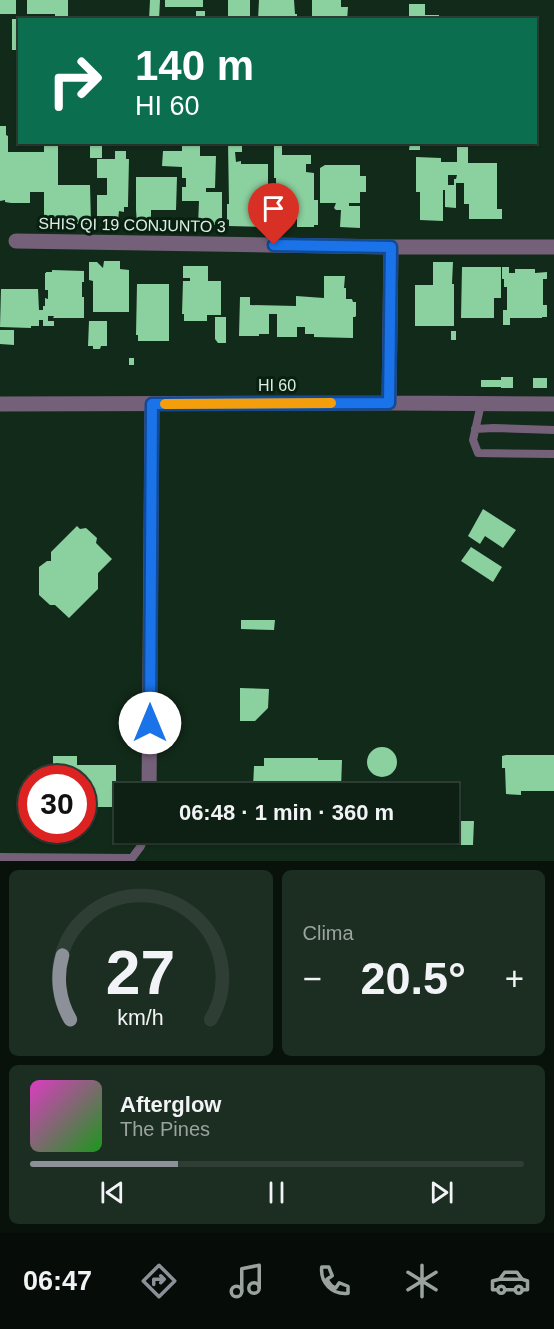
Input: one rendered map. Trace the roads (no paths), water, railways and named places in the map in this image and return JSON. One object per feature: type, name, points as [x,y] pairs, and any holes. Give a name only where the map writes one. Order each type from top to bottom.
[{"type":"street","name":"SHIS QI 19 CONJUNTO 3","points":[[16,241],[391,247],[554,247]]},
{"type":"street","points":[[389,403],[391,247]]},
{"type":"street","name":"HI 60","points":[[0,404],[554,404]]},
{"type":"street","points":[[149,783],[152,404]]},
{"type":"lane","points":[[481,404],[473,440],[478,453],[554,454]]},
{"type":"lane","points":[[475,429],[554,430]]},
{"type":"lane","points":[[0,857],[132,858],[142,843]]}]
